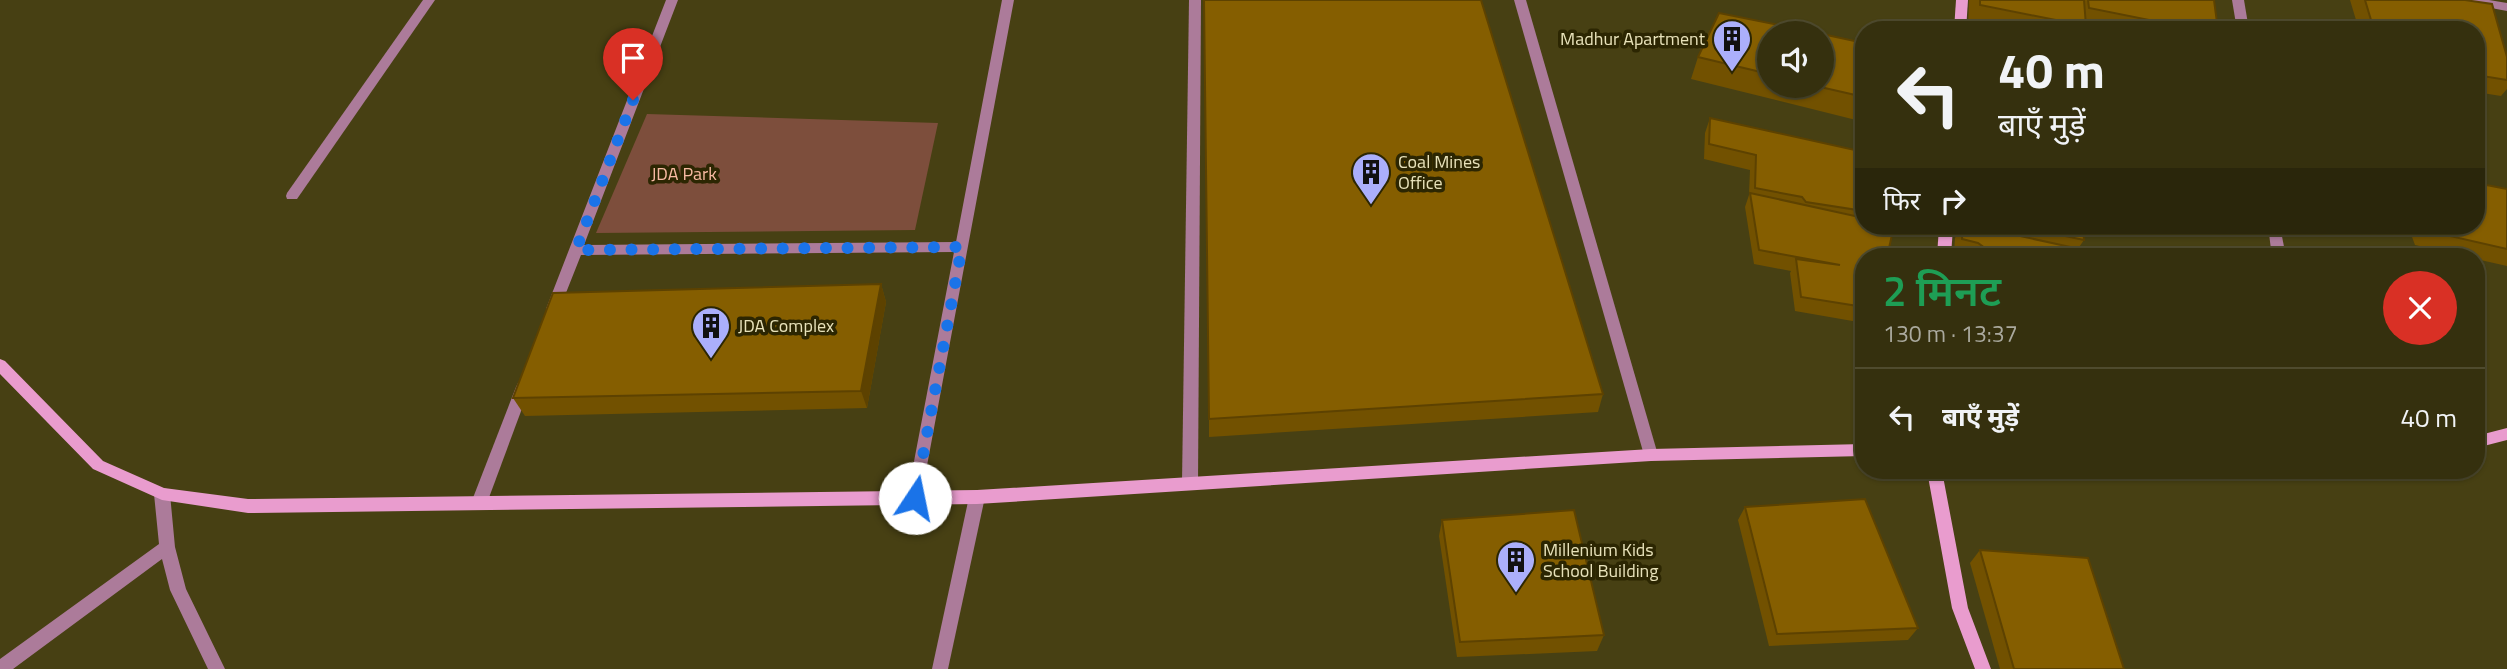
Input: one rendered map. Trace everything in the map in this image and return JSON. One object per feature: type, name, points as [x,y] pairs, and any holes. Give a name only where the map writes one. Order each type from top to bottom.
[{"type":"street","points":[[292,196],[429,0]]},
{"type":"street","points":[[547,326],[671,0]]},
{"type":"street","points":[[915,498],[1009,0]]},
{"type":"street","points":[[1190,482],[1195,0]]},
{"type":"street","points":[[1520,0],[1651,455]]},
{"type":"street","points":[[1961,21],[1962,0]]},
{"type":"street","points":[[2238,0],[2242,21]]},
{"type":"street","points":[[2470,0],[2507,7]]},
{"type":"street","points":[[576,250],[962,247]]},
{"type":"street","points":[[0,365],[98,465],[162,494],[248,506],[977,497],[1651,455],[1855,450]]},
{"type":"street","points":[[479,503],[527,377]]},
{"type":"street","points":[[2485,440],[2507,434]]},
{"type":"street","points":[[1936,479],[1960,608],[1983,669]]},
{"type":"street","points":[[162,494],[167,547],[178,590],[217,669]]},
{"type":"street","points":[[940,669],[977,497]]},
{"type":"street","points":[[0,668],[167,547]]},
{"type":"green space","name":"JDA Park","points":[[647,114],[938,123],[915,230],[596,233]]},
{"type":"building","name":"Coal Mines Office","points":[[1204,0],[1481,0],[1603,394],[1209,419]]},
{"type":"building","points":[[1980,0],[2084,0],[2086,21],[2061,21],[1980,5]]},
{"type":"building","points":[[2088,0],[2214,0],[2217,21],[2154,21],[2089,8]]},
{"type":"building","points":[[2365,0],[2465,0],[2492,4],[2507,57],[2507,80],[2485,76],[2485,21],[2371,21]]},
{"type":"building","points":[[1719,13],[1759,21],[1757,71],[1698,57]]},
{"type":"building","points":[[1834,37],[1855,41],[1855,95],[1834,90]]},
{"type":"building","points":[[1710,118],[1855,150],[1855,210],[1806,202],[1802,197],[1755,188],[1756,155],[1709,144]]},
{"type":"building","points":[[2485,185],[2507,189],[2507,249],[2446,235],[2485,235]]},
{"type":"building","points":[[1750,193],[1855,216],[1855,235],[1892,235],[1889,248],[1855,248],[1855,306],[1801,297],[1796,259],[1840,265],[1759,250]]},
{"type":"building","points":[[1962,235],[2015,235],[2075,248],[1985,248],[1978,243],[1962,239]]},
{"type":"building","points":[[2060,235],[2084,235],[2084,240]]},
{"type":"building","name":"JDA Complex","points":[[881,284],[861,391],[513,398],[553,293]]},
{"type":"building","points":[[1865,499],[1918,628],[1777,634],[1745,507]]},
{"type":"building","name":"Millenium Kids School Building","points":[[1574,510],[1604,635],[1460,642],[1442,520]]},
{"type":"building","points":[[1980,550],[2088,558],[2124,669],[2014,669]]},
{"type":"place","name":"Madhur Apartment","points":[[1732,73]]},
{"type":"place","name":"Coal Mines Office","points":[[1371,206]]},
{"type":"place","name":"JDA Complex","points":[[711,360]]},
{"type":"place","name":"Millenium Kids School Building","points":[[1516,594]]},
{"type":"route","points":[[633,100],[576,250],[962,247],[915,498]]}]
